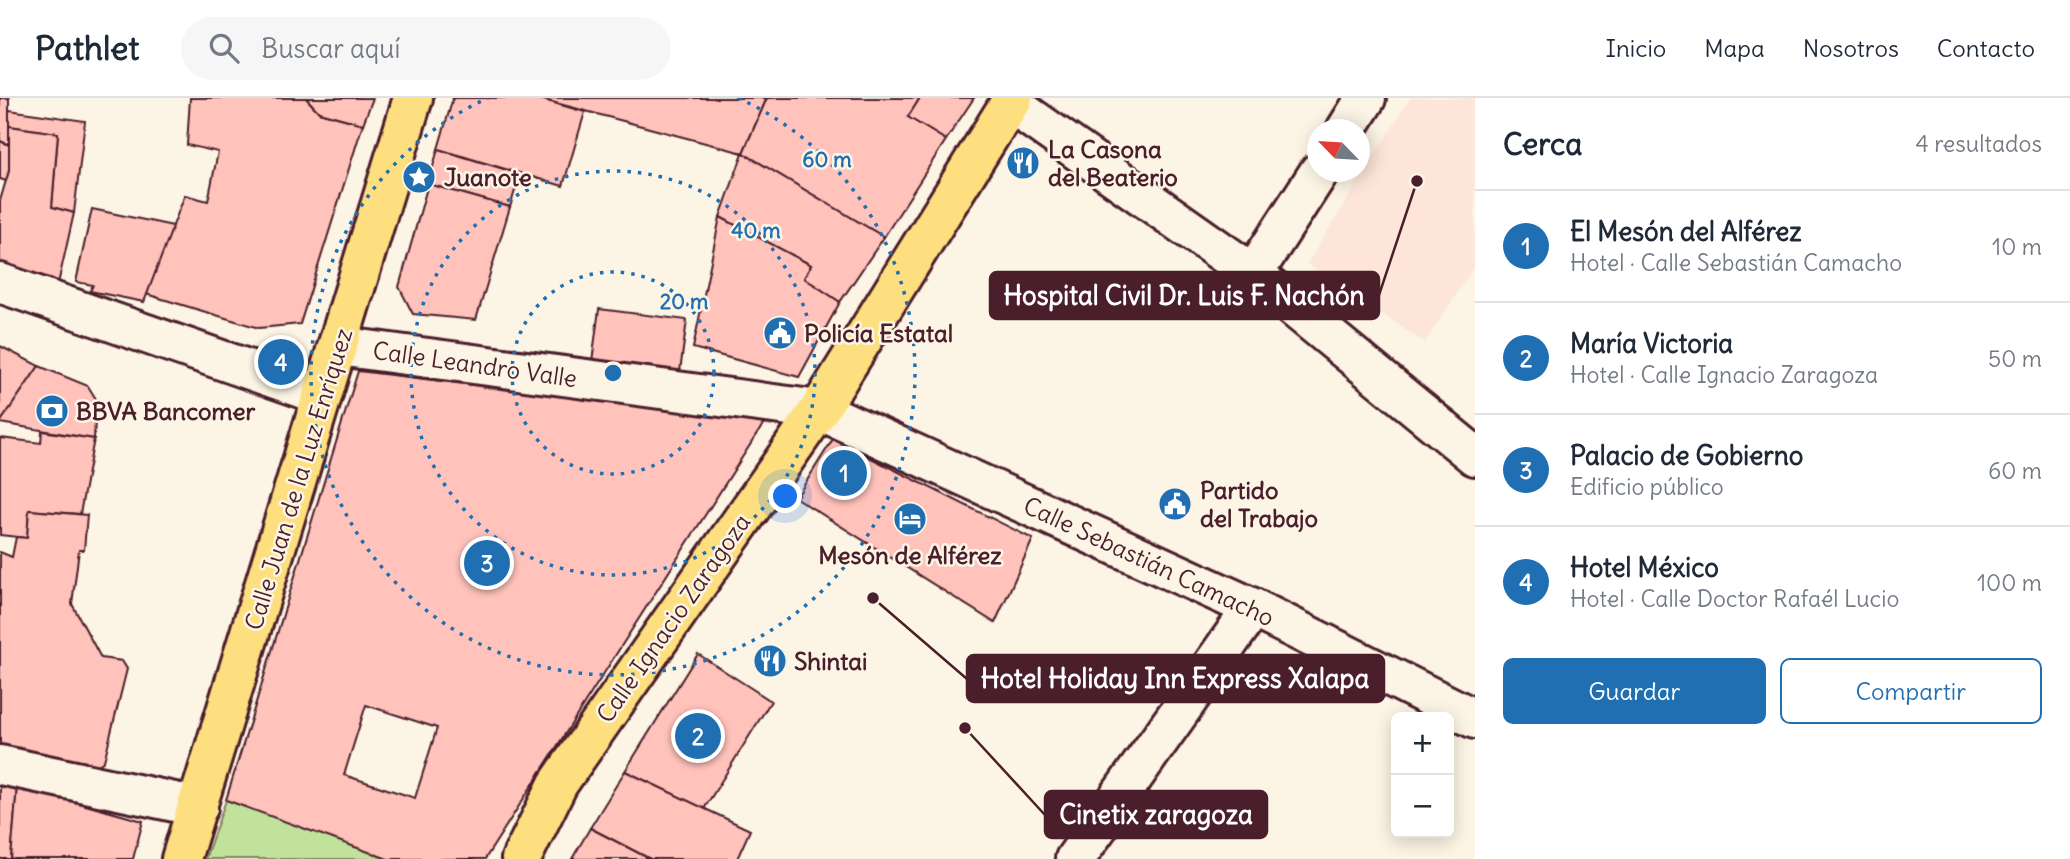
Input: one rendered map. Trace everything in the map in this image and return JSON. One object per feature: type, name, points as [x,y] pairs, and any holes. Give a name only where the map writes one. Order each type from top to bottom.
[{"type":"main road","name":"Calle Juan de la Luz Enríquez","points":[[181,859],[413,98]]},
{"type":"main road","name":"Calle Ignacio Zaragoza","points":[[521,859],[558,784],[819,410],[1011,100]]},
{"type":"street","points":[[1353,119],[1366,98]]},
{"type":"street","points":[[1011,100],[1253,274],[1475,456]]},
{"type":"street","points":[[1253,274],[1313,182]]},
{"type":"street","points":[[0,283],[322,395]]},
{"type":"street","name":"Calle Leandro Valle","points":[[338,346],[819,410]]},
{"type":"street","name":"Calle Sebastián Camacho","points":[[819,410],[1252,608],[1475,719]]},
{"type":"street","points":[[1075,859],[1252,608]]},
{"type":"street","points":[[0,765],[198,807]]},
{"type":"shaded area","points":[[1410,98],[1475,98],[1475,265],[1425,343],[1307,264],[1358,182],[1370,182],[1370,162]]},
{"type":"green space","points":[[226,800],[388,859],[205,859]]},
{"type":"building","points":[[0,98],[9,98],[9,145],[0,141]]},
{"type":"building","points":[[190,98],[306,98],[319,112],[363,124],[300,324],[259,328],[146,294],[185,195],[208,201],[218,152],[187,145]]},
{"type":"building","points":[[306,98],[373,98],[363,124],[319,112]]},
{"type":"building","points":[[453,98],[537,98],[585,112],[563,186],[438,149]]},
{"type":"building","points":[[537,98],[767,98],[743,153]]},
{"type":"building","points":[[767,98],[920,98],[908,117],[946,140],[884,237],[743,153]]},
{"type":"building","points":[[920,98],[974,98],[946,140],[908,117]]},
{"type":"building","points":[[9,110],[85,121],[74,213],[52,207],[58,133],[9,126]]},
{"type":"building","points":[[9,126],[58,133],[52,207],[74,213],[58,284],[0,265],[0,201],[9,170]]},
{"type":"building","points":[[0,141],[9,145],[6,181],[0,179]]},
{"type":"building","points":[[438,149],[520,174],[510,207],[428,184]]},
{"type":"building","points":[[743,153],[884,237],[840,302],[804,278],[811,265],[720,217]]},
{"type":"building","points":[[428,184],[510,207],[476,320],[413,314],[399,287]]},
{"type":"building","points":[[92,209],[173,226],[144,302],[90,291],[93,285],[76,282]]},
{"type":"building","points":[[720,217],[811,265],[804,278],[840,302],[799,377],[693,348]]},
{"type":"building","points":[[599,309],[687,320],[679,379],[591,369]]},
{"type":"building","points":[[0,346],[39,366],[0,423]]},
{"type":"building","name":"BBVA Bancomer","points":[[39,366],[88,386],[96,399],[94,439],[0,423]]},
{"type":"building","points":[[358,371],[766,420],[485,859],[388,859],[226,800]],"holes":[[[366,705],[437,728],[415,798],[344,775]]]},
{"type":"building","points":[[42,431],[94,439],[80,514],[29,510],[27,538],[0,535],[0,438],[41,443]]},
{"type":"building","name":"Mesón de Alférez","points":[[833,439],[1033,539],[995,623],[796,498]]},
{"type":"building","points":[[29,510],[87,515],[84,550],[79,550],[72,604],[101,658],[122,661],[127,669],[104,761],[98,765],[0,745],[0,552],[12,557],[16,537],[27,538]]},
{"type":"building","points":[[698,654],[771,701],[704,809],[625,771]]},
{"type":"building","points":[[625,771],[750,830],[737,859],[650,859],[590,828]]},
{"type":"building","points":[[0,784],[17,786],[11,859],[0,859]]},
{"type":"building","points":[[17,786],[143,821],[133,859],[11,859]]},
{"type":"building","points":[[590,828],[650,859],[572,859]]},
{"type":"place","name":"La Casona del Beaterio","points":[[1023,163]]},
{"type":"place","name":"Juanote","points":[[419,177]]},
{"type":"place","name":"Hospital Civil Dr. Luis F. Nachón","points":[[1417,181]]},
{"type":"place","name":"Policía Estatal","points":[[780,333]]},
{"type":"place","name":"Hotel México","points":[[281,362]]},
{"type":"place","name":"BBVA Bancomer","points":[[52,411]]},
{"type":"place","name":"El Mesón del Alférez","points":[[844,473]]},
{"type":"place","name":"Partido del Trabajo","points":[[1175,504]]},
{"type":"place","name":"Mesón de Alférez","points":[[910,519]]},
{"type":"place","name":"Palacio de Gobierno","points":[[487,563]]},
{"type":"place","name":"Hotel Holiday Inn Express Xalapa","points":[[873,598]]},
{"type":"place","name":"Shintai","points":[[770,661]]},
{"type":"place","name":"Cinetix zaragoza","points":[[965,728]]},
{"type":"place","name":"María Victoria","points":[[698,736]]}]
